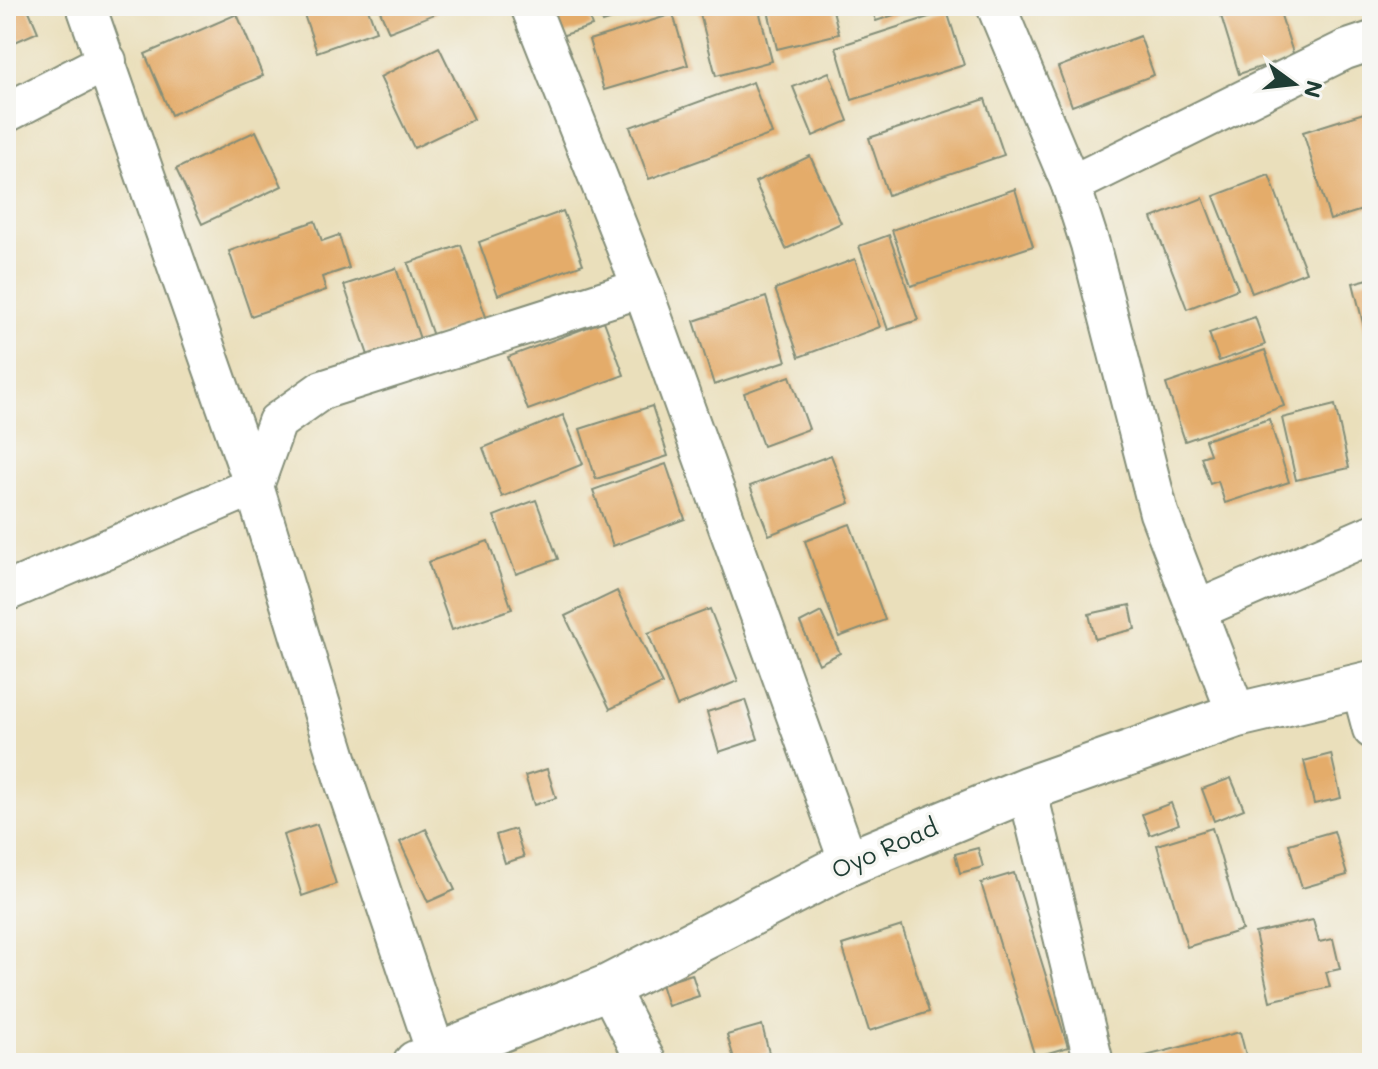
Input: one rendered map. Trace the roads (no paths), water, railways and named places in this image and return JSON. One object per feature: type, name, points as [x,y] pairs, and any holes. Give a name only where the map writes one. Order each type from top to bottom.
[{"type":"street","points":[[86,6],[254,486],[426,1058]]},
{"type":"street","points":[[530,6],[642,288],[849,863]]},
{"type":"street","points":[[996,6],[1071,185],[1090,244],[1159,513],[1237,715]]},
{"type":"street","points":[[1071,185],[1345,50],[1372,41]]},
{"type":"street","points":[[6,113],[107,61]]},
{"type":"street","points":[[6,592],[254,486],[277,422],[322,390],[642,288]]},
{"type":"street","points":[[1197,610],[1372,534]]},
{"type":"street","points":[[1366,683],[1372,729]]},
{"type":"street","name":"Oyo Road","points":[[426,1058],[608,987],[849,863],[1027,789],[1237,715],[1366,683]]},
{"type":"street","points":[[1027,789],[1094,1063]]},
{"type":"street","points":[[608,987],[647,1063]]}]
